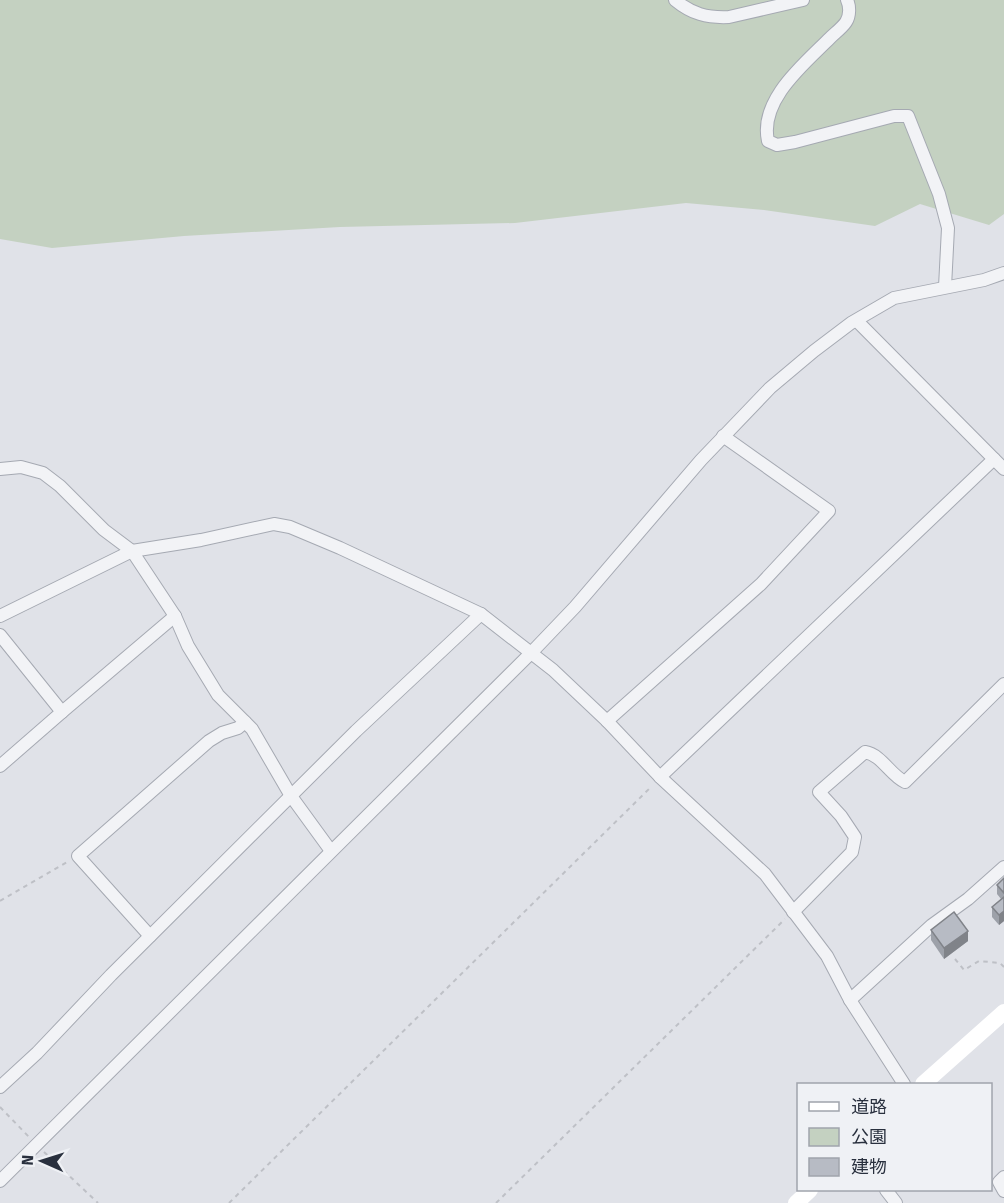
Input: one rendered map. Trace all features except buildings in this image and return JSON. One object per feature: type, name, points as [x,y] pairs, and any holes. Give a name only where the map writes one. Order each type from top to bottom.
[{"type":"main road","points":[[924,1083],[1004,1012]]},
{"type":"main road","points":[[796,1203],[809,1191]]},
{"type":"street","points":[[675,0],[688,11],[716,18],[803,0]]},
{"type":"street","points":[[847,0],[850,4],[848,20],[787,82],[768,115],[766,132],[768,141],[777,145],[795,142],[894,116],[909,116],[939,194],[948,228],[945,287]]},
{"type":"street","points":[[0,1181],[531,653],[575,607],[627,544],[723,436],[770,388],[851,323],[894,298],[984,280],[1004,273]]},
{"type":"street","points":[[857,321],[1004,469]]},
{"type":"street","points":[[607,721],[761,584],[829,511],[723,436]]},
{"type":"street","points":[[660,777],[994,459]]},
{"type":"street","points":[[0,469],[21,467],[43,473],[60,486],[104,530],[132,550],[175,616],[188,646],[218,695],[252,729],[291,796],[331,851]]},
{"type":"street","points":[[0,616],[132,550],[201,540],[274,524],[340,548],[480,614],[531,653],[607,721],[660,777],[765,874],[827,956],[849,1000],[903,1083]]},
{"type":"street","points":[[0,1087],[38,1053],[150,936],[291,796],[449,641],[480,614]]},
{"type":"street","points":[[0,766],[175,616]]},
{"type":"street","points":[[0,634],[62,712]]},
{"type":"street","points":[[793,912],[852,852],[855,837],[841,816],[819,792],[865,752],[872,754],[898,779],[905,782],[1004,684]]},
{"type":"street","points":[[150,936],[78,855],[209,741],[222,732],[238,728],[245,722]]},
{"type":"street","points":[[849,1000],[932,925],[968,899],[1004,867]]},
{"type":"street","points":[[1004,1177],[999,1182],[1004,1191]]},
{"type":"street","points":[[887,1191],[896,1203]]},
{"type":"path","points":[[229,1203],[660,777]]},
{"type":"path","points":[[0,901],[78,855]]},
{"type":"path","points":[[496,1203],[793,912]]},
{"type":"path","points":[[955,959],[964,970],[978,961],[1000,963],[1004,967]]},
{"type":"path","points":[[0,1107],[98,1203]]},
{"type":"green space","points":[[0,0],[1004,0],[1004,214],[989,225],[920,204],[875,226],[764,210],[686,203],[515,223],[340,227],[184,236],[52,248],[0,239]]}]
